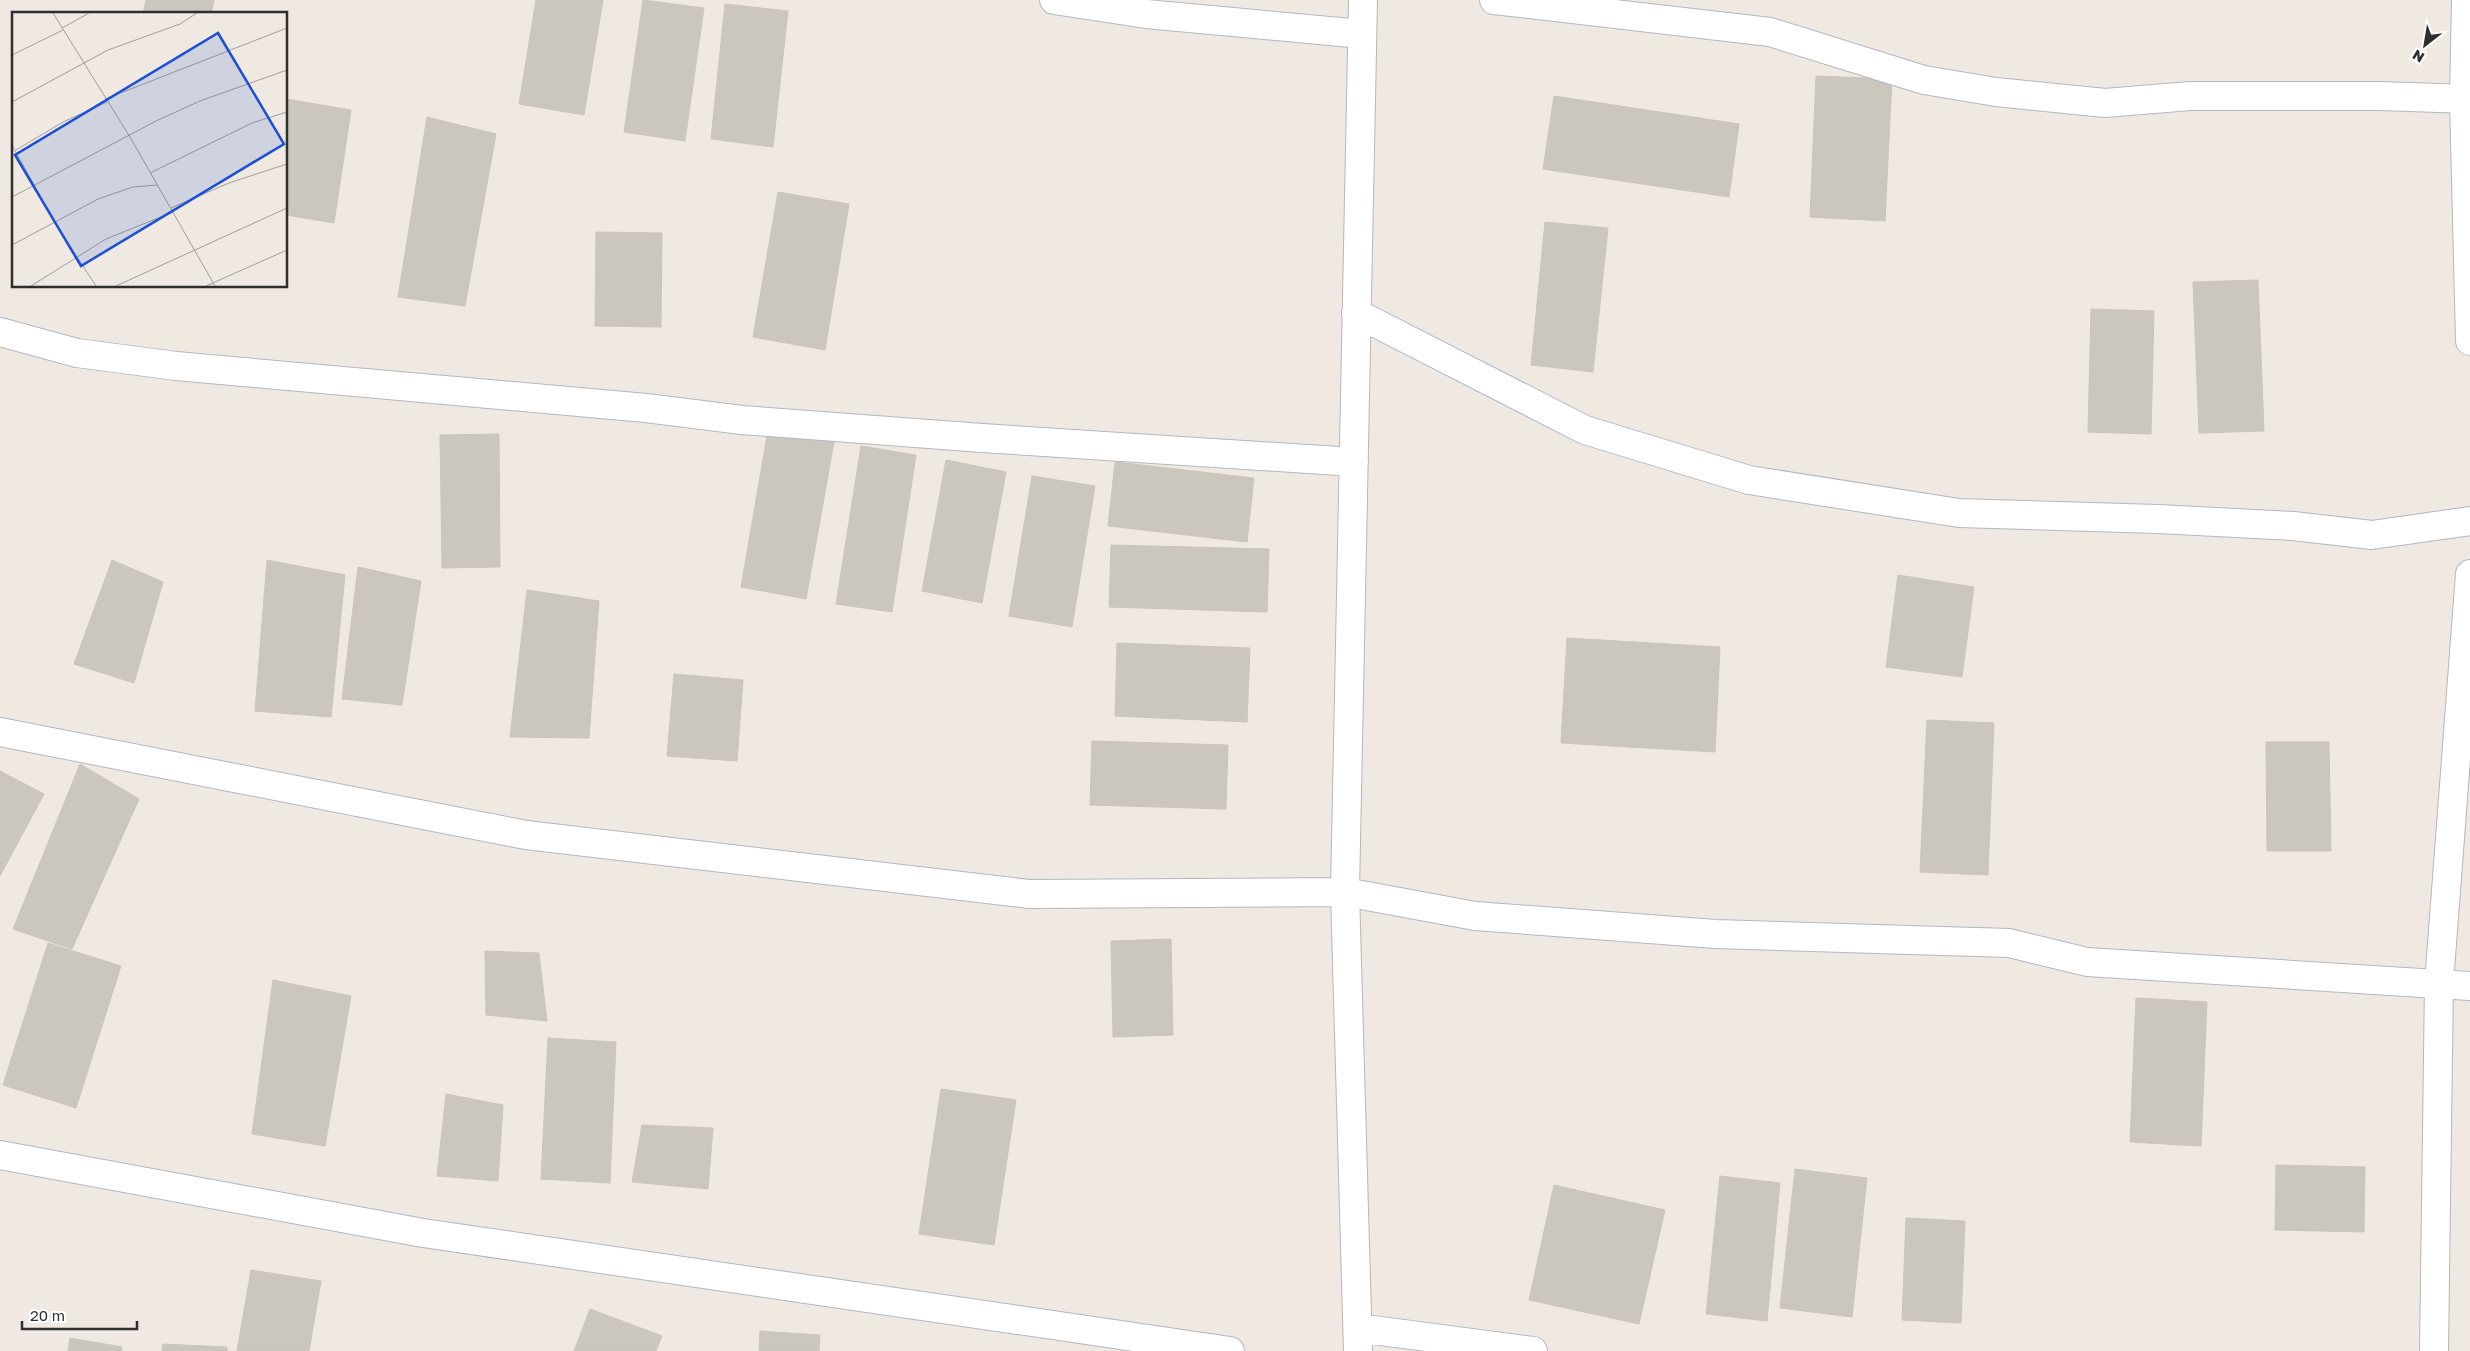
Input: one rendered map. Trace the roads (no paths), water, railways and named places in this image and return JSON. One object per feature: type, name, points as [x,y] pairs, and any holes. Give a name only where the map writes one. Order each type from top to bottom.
[{"type":"street","points":[[1054,0],[1146,14],[1362,34]]},
{"type":"street","points":[[1363,0],[1345,892],[1358,1339],[1533,1351]]},
{"type":"street","points":[[1494,0],[1770,32],[1924,80],[1996,92],[2105,103],[2190,96],[2378,96],[2467,100]]},
{"type":"street","points":[[2466,0],[2470,341]]},
{"type":"street","points":[[1356,313],[1585,430],[1749,480],[1959,513],[2168,519],[2293,526],[2372,535],[2470,521]]},
{"type":"street","points":[[0,332],[77,353],[176,366],[646,408],[742,420],[982,438],[1354,462]]},
{"type":"street","points":[[2434,1351],[2439,983],[2470,574]]},
{"type":"street","points":[[0,732],[535,836],[1029,894],[1345,892],[1475,916],[1716,934],[2008,943],[2088,962],[2470,986]]},
{"type":"street","points":[[0,1155],[423,1233],[1230,1351]]}]
